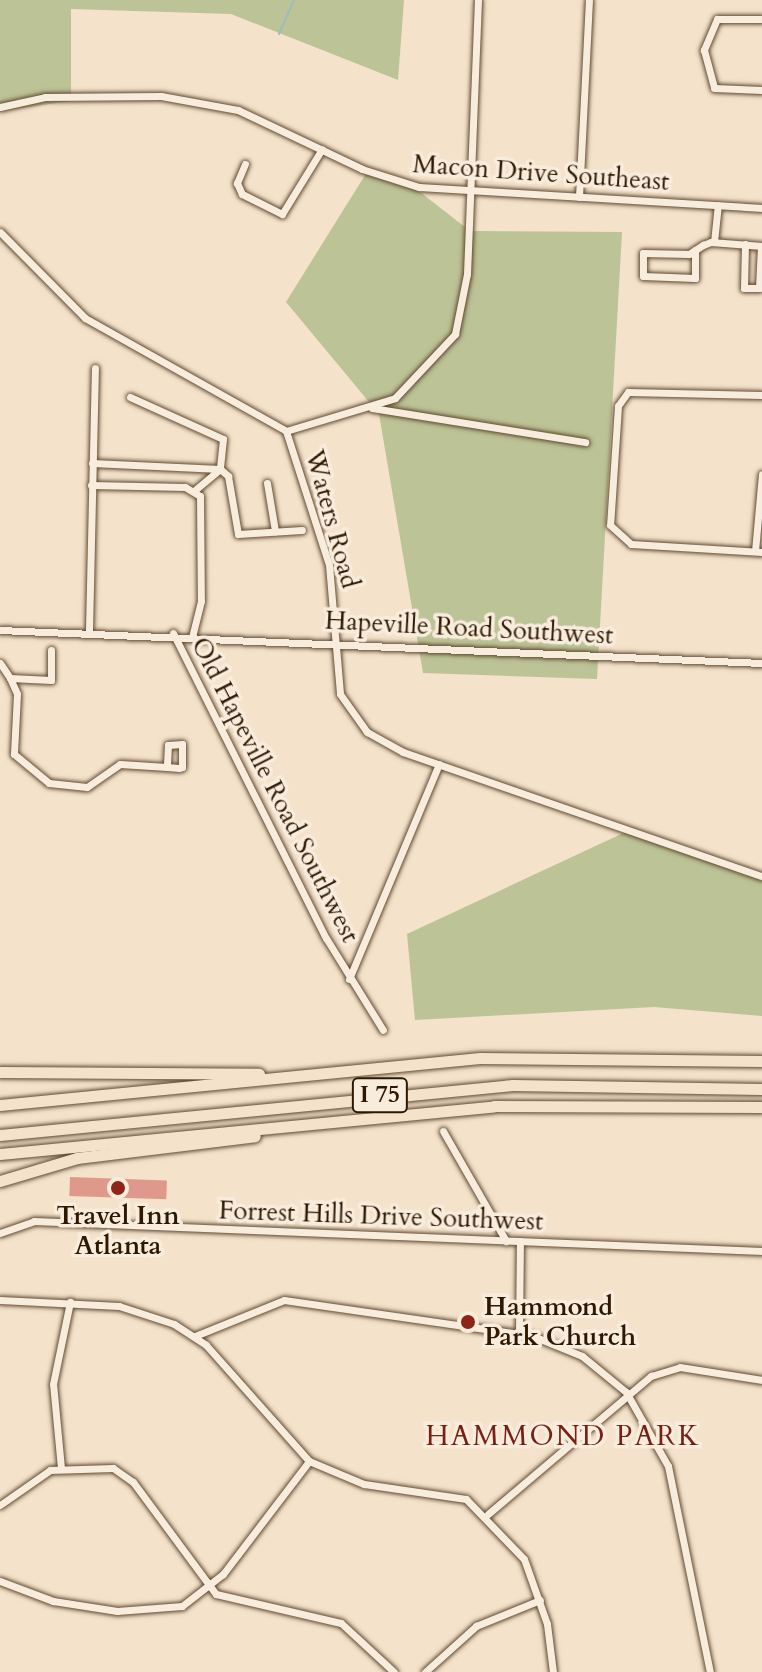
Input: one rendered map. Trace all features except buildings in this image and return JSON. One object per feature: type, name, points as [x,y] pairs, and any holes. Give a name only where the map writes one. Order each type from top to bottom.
[{"type":"highway","name":"I 75","points":[[0,1105],[275,1076],[524,1056],[762,1061]]},
{"type":"highway","points":[[0,1072],[275,1076]]},
{"type":"highway","name":"I 75","points":[[0,1135],[500,1086],[762,1089]]},
{"type":"highway","points":[[0,1154],[345,1119],[551,1103],[762,1107]]},
{"type":"highway","points":[[0,1181],[77,1158],[345,1119]]},
{"type":"street","points":[[286,431],[372,408],[414,385],[455,334],[467,274],[478,0]]},
{"type":"street","points":[[579,197],[589,0]]},
{"type":"street","points":[[762,19],[717,19],[704,50],[714,88],[762,90]]},
{"type":"street","name":"Macon Drive Southeast","points":[[0,107],[87,94],[176,98],[238,110],[385,179],[469,191],[762,208]]},
{"type":"street","points":[[245,164],[237,183],[242,194],[282,214],[322,149]]},
{"type":"street","points":[[714,242],[718,205]]},
{"type":"street","name":"Waters Road","points":[[0,232],[85,318],[286,431],[329,565],[340,694],[352,718],[387,744],[762,876]]},
{"type":"street","points":[[695,250],[695,278],[643,276],[643,253],[695,250],[714,242],[745,244],[762,246],[759,288],[744,288],[745,244]]},
{"type":"street","points":[[89,630],[95,368]]},
{"type":"street","points":[[762,395],[628,392],[618,406],[610,525],[631,544],[758,551],[762,474]]},
{"type":"street","points":[[91,485],[194,491],[220,469],[223,439],[130,397]]},
{"type":"street","points":[[372,408],[585,442]]},
{"type":"street","points":[[92,463],[220,469],[228,476],[238,534],[302,530]]},
{"type":"street","points":[[267,483],[275,531]]},
{"type":"street","points":[[193,634],[195,614],[201,601],[204,511],[194,491]]},
{"type":"street","name":"Old Hapeville Road Southwest","points":[[0,630],[173,633],[349,979],[383,1030]]},
{"type":"street","name":"Hapeville Road Southwest","points":[[173,633],[762,663]]},
{"type":"street","points":[[10,678],[51,680],[51,650]]},
{"type":"street","points":[[0,663],[17,694],[14,754],[49,783],[87,787],[120,764],[167,767]]},
{"type":"street","points":[[349,979],[439,764]]},
{"type":"street","points":[[443,1131],[506,1241]]},
{"type":"street","name":"Forrest Hills Drive Southwest","points":[[0,1233],[34,1221],[762,1251]]},
{"type":"street","points":[[519,1333],[520,1241]]},
{"type":"street","points":[[0,1300],[70,1302],[142,1311],[195,1336],[309,1461],[364,1484],[451,1493],[488,1514],[524,1559],[540,1600],[553,1672]]},
{"type":"street","points":[[195,1336],[284,1300],[519,1333],[582,1356],[626,1397],[673,1484],[710,1672]]},
{"type":"street","points":[[61,1468],[53,1384],[70,1302]]},
{"type":"street","points":[[488,1514],[651,1376],[680,1367],[762,1380]]},
{"type":"street","points":[[0,1581],[53,1601],[117,1611],[182,1606],[210,1587],[309,1461]]},
{"type":"street","points":[[0,1505],[61,1468],[96,1465],[126,1475],[210,1587],[225,1597],[341,1623],[394,1672]]},
{"type":"street","points":[[425,1672],[476,1626],[540,1600]]},
{"type":"green space","points":[[0,0],[404,0],[398,80],[231,14],[71,9],[71,101],[0,111]]},
{"type":"green space","points":[[367,172],[411,185],[470,231],[622,232],[597,679],[423,673],[379,414],[286,302]]},
{"type":"green space","points":[[632,829],[762,876],[762,1016],[654,1007],[415,1020],[407,934]]},
{"type":"waterway","points":[[279,34],[294,0]]},
{"type":"place","name":"Travel Inn Atlanta","points":[[118,1188]]},
{"type":"place","name":"Hammond Park Church","points":[[468,1322]]},
{"type":"district","name":"HAMMOND PARK","points":[[563,1436]]}]
